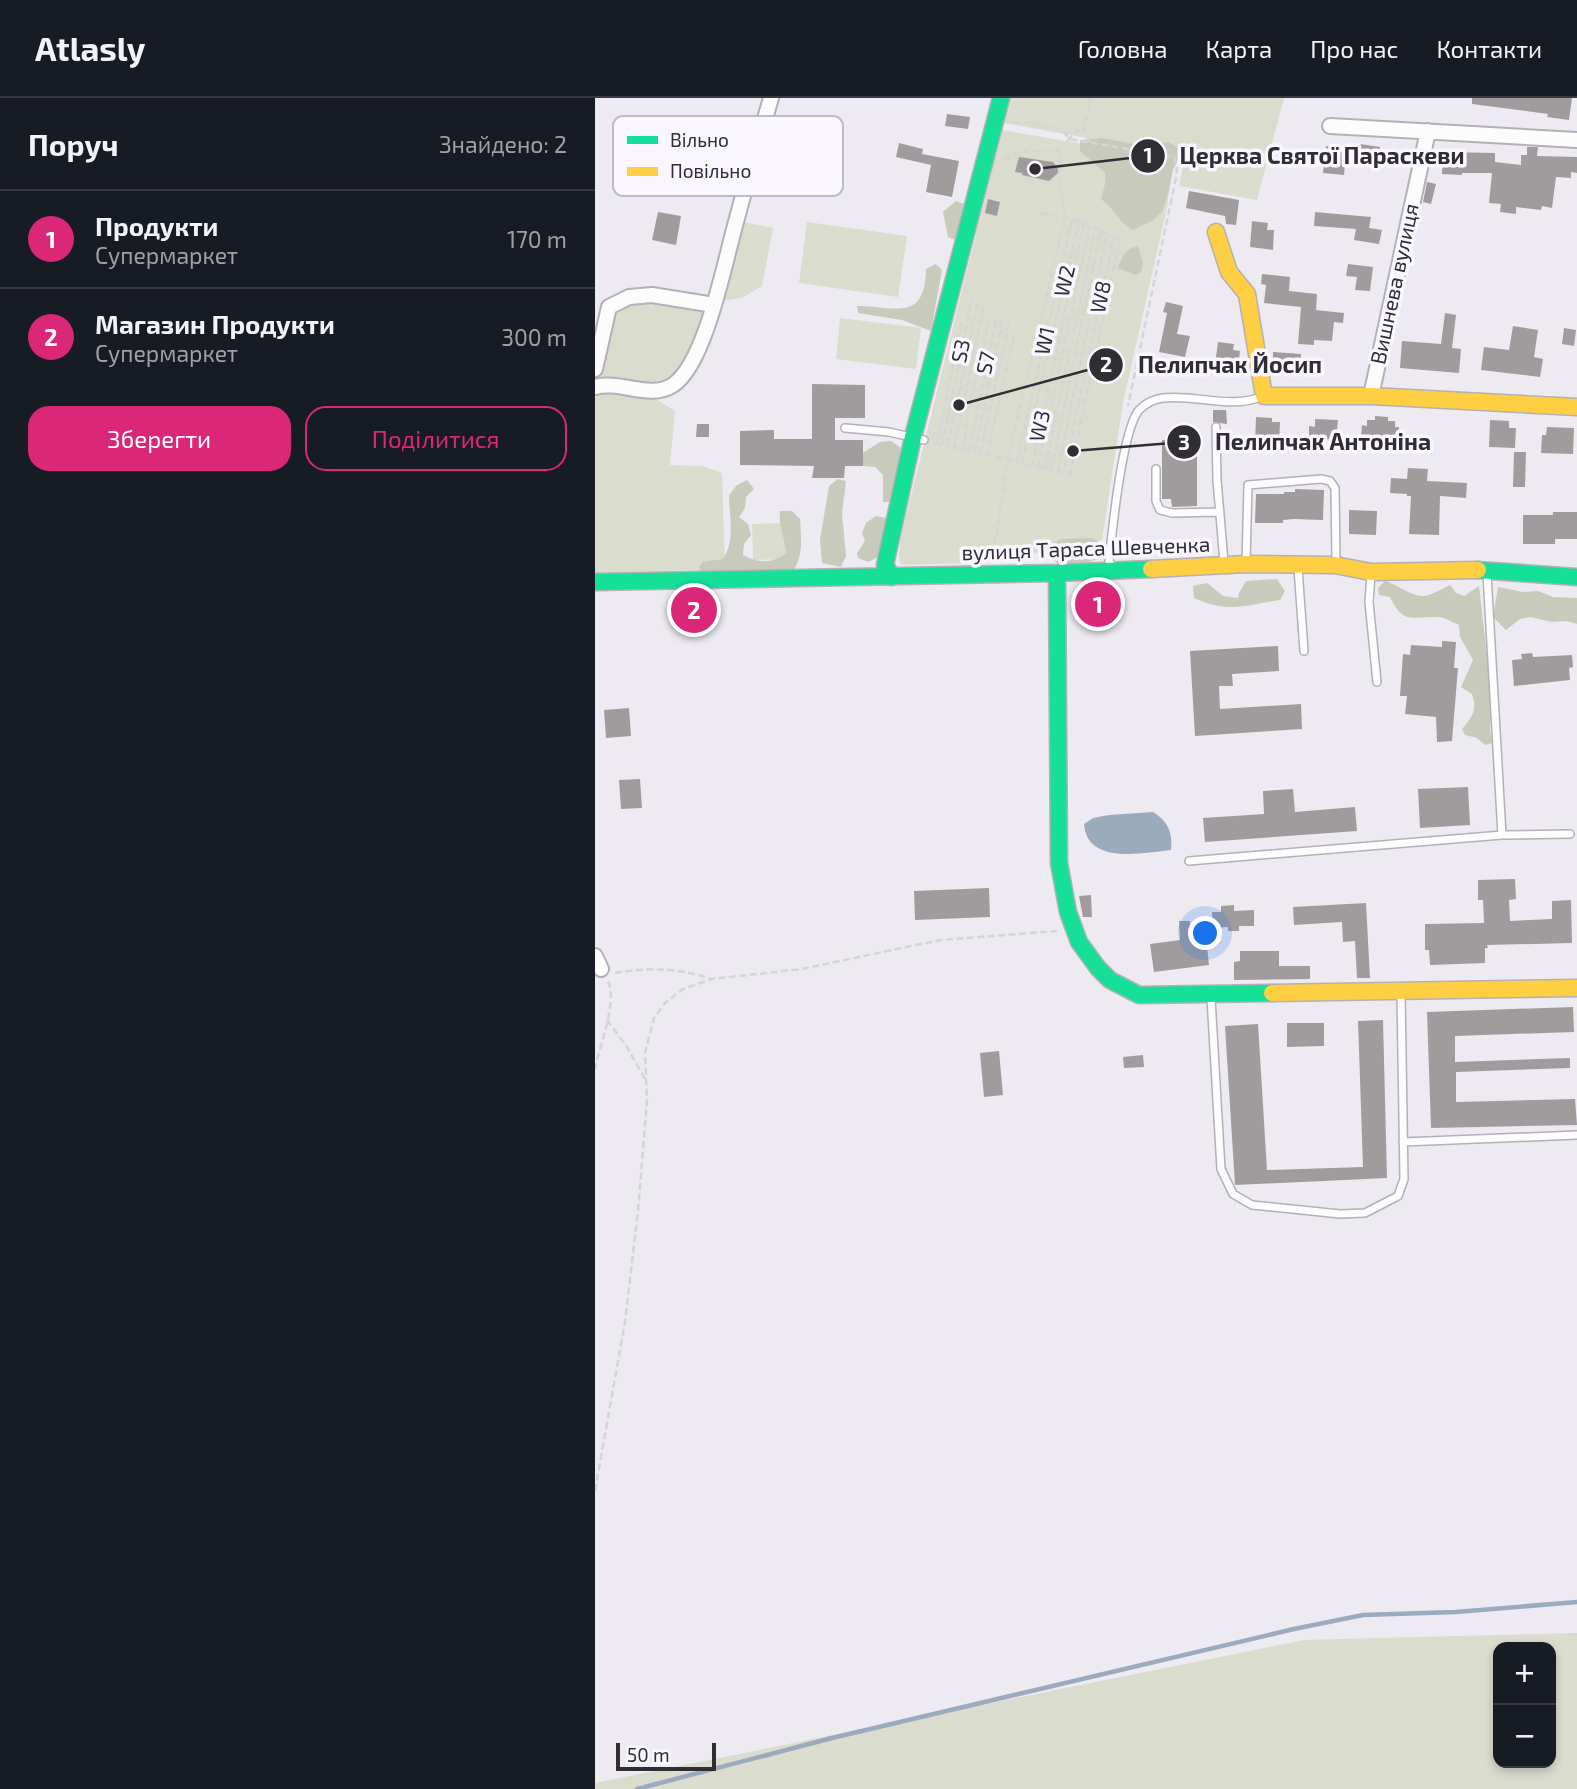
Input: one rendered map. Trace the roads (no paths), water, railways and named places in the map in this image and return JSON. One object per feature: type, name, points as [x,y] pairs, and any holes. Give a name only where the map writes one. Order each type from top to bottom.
[{"type":"street","points":[[766,116],[771,98]]},
{"type":"street","points":[[891,577],[885,565],[992,164],[995,124],[1001,98]]},
{"type":"street","points":[[1330,126],[1577,140]]},
{"type":"street","name":"Вишнева вулиця","points":[[1371,396],[1428,131]]},
{"type":"street","points":[[595,387],[618,386],[656,391],[672,386],[685,375],[695,356],[713,305],[744,196]]},
{"type":"street","points":[[1216,232],[1229,272],[1247,294],[1264,396],[1371,396],[1577,407]]},
{"type":"street","points":[[595,369],[609,307],[629,297],[652,295],[713,305]]},
{"type":"street","name":"вулиця Тараса Шевченка","points":[[595,582],[1058,573],[1224,564],[1335,565],[1371,572],[1487,570],[1577,577]]},
{"type":"street","points":[[1058,573],[1059,863],[1063,895],[1073,930],[1089,958],[1111,981],[1139,995],[1577,988]]},
{"type":"lane","points":[[1118,570],[1109,562],[1112,526],[1121,471],[1138,411],[1149,402],[1163,398],[1251,401],[1264,396]]},
{"type":"lane","points":[[1216,426],[1224,564]]},
{"type":"lane","points":[[845,428],[889,432],[919,439]]},
{"type":"lane","points":[[1156,469],[1156,501],[1160,510],[1172,513],[1220,512]]},
{"type":"lane","points":[[1246,564],[1248,485],[1321,479],[1331,481],[1335,488],[1335,565]]},
{"type":"lane","points":[[1298,564],[1304,651]]},
{"type":"lane","points":[[1487,570],[1502,835]]},
{"type":"lane","points":[[1371,572],[1369,602],[1377,682]]},
{"type":"lane","points":[[1189,861],[1502,835],[1570,834]]},
{"type":"lane","points":[[1211,994],[1221,1170],[1233,1194],[1252,1205],[1340,1214],[1365,1213],[1398,1196],[1404,1179],[1401,990]]},
{"type":"lane","points":[[1403,1142],[1577,1135]]},
{"type":"water","points":[[1153,812],[1168,828],[1171,850],[1118,854],[1095,846],[1087,837],[1084,824],[1093,818]]},
{"type":"waterway","points":[[637,1789],[832,1738],[1363,1615],[1456,1612],[1577,1602]]},
{"type":"place","name":"Церква Святої Параскеви","points":[[1035,169]]},
{"type":"place","name":"Пелипчак Йосип","points":[[959,405]]},
{"type":"place","name":"Пелипчак Антоніна","points":[[1073,451]]},
{"type":"place","name":"Продукти","points":[[1098,604]]},
{"type":"place","name":"Магазин Продукти","points":[[694,610]]}]
